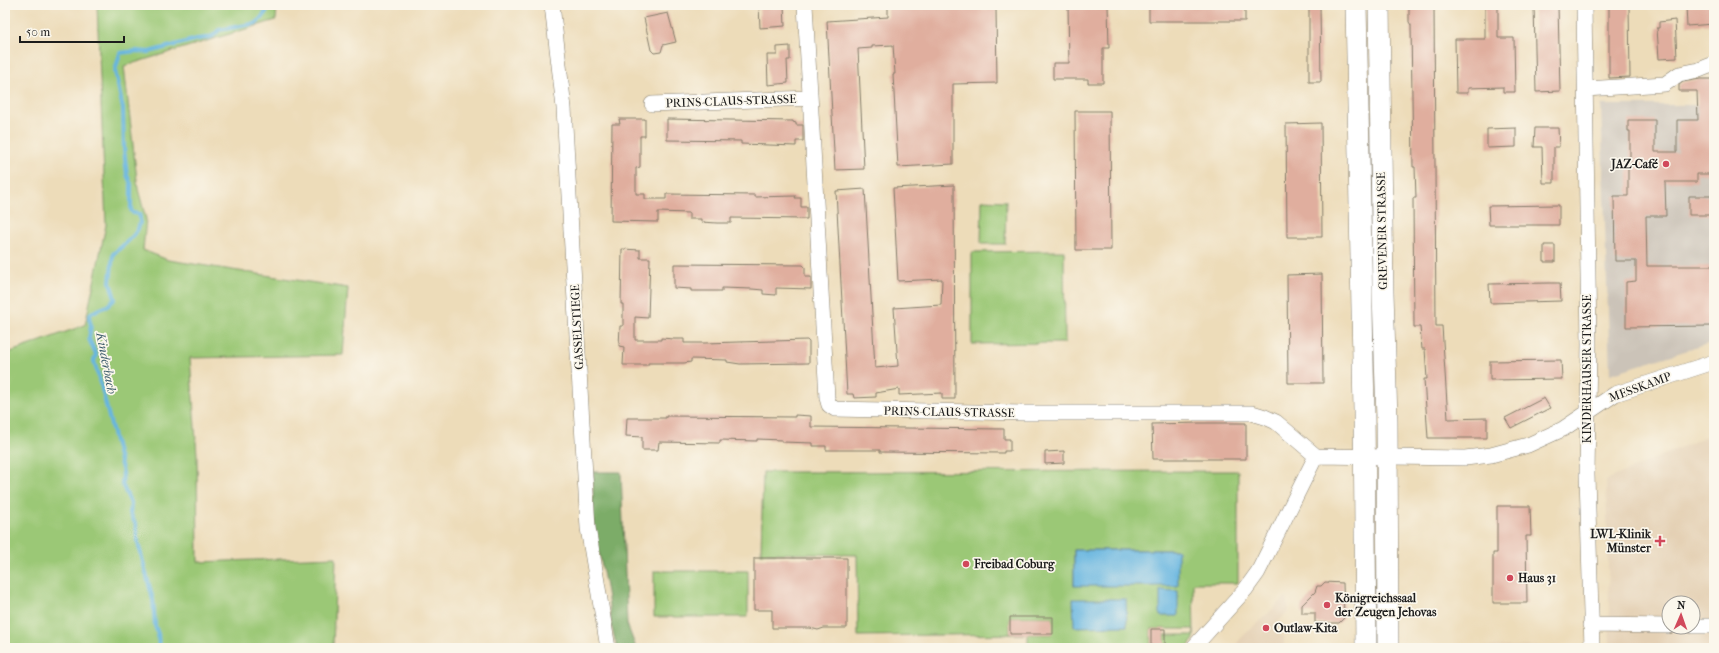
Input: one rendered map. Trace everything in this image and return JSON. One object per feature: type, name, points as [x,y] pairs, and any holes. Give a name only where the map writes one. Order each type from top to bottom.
[{"type":"main road","name":"GREVENER STRASSE","points":[[1356,5],[1365,457],[1366,648]]},
{"type":"main road","name":"GREVENER STRASSE","points":[[1379,5],[1383,292],[1387,417],[1388,648]]},
{"type":"street","name":"GASSELSTIEGE","points":[[552,5],[564,108],[588,528],[609,646]]},
{"type":"street","name":"PRINS-CLAUS-STRASSE","points":[[805,5],[827,398],[831,407],[842,410],[952,412],[1252,413],[1265,416],[1276,422],[1316,456]]},
{"type":"street","name":"KINDERHAUSER STRASSE","points":[[1584,5],[1589,375],[1587,412],[1587,475],[1590,625],[1592,648]]},
{"type":"street","points":[[1586,89],[1665,84],[1679,74],[1699,70],[1714,64]]},
{"type":"street","name":"PRINS-CLAUS-STRASSE","points":[[652,104],[810,98]]},
{"type":"street","name":"MESSKAMP","points":[[1386,458],[1465,458],[1512,450],[1528,445],[1564,429],[1615,394],[1714,362]]},
{"type":"street","points":[[1193,648],[1245,590],[1258,572],[1316,456],[1386,458]]},
{"type":"street","points":[[1590,625],[1661,626]]},
{"type":"street","points":[[1701,626],[1714,626]]},
{"type":"shaded area","points":[[1601,105],[1714,105],[1714,342],[1610,374]]},
{"type":"shaded area","name":"LWL-Klinik Münster","points":[[1714,433],[1714,648],[1610,648],[1606,480]]},
{"type":"shaded area","name":"Outlaw-Kita","points":[[1286,597],[1289,611],[1279,621],[1279,635],[1284,636],[1284,648],[1233,648],[1242,637]]},
{"type":"shaded area","points":[[1570,646],[1573,648],[1407,648],[1407,647]]},
{"type":"green space","points":[[97,5],[277,5],[276,20],[124,66],[138,189],[146,219],[143,250],[168,260],[348,288],[343,355],[190,358],[197,455],[198,562],[336,557],[333,648],[5,648],[5,354],[85,325],[106,225]]},
{"type":"green space","points":[[982,200],[1006,201],[1005,244],[981,244]]},
{"type":"green space","points":[[1064,251],[1065,343],[972,344],[972,252]]},
{"type":"green space","name":"Freibad Coburg","points":[[1238,471],[1238,583],[1193,583],[1194,629],[1151,629],[1151,648],[1028,648],[1028,634],[858,636],[857,555],[761,553],[763,472]],"holes":[[[1074,550],[1178,550],[1074,586]],[[1010,617],[1053,617],[1052,634],[1010,634]]]},
{"type":"green space","points":[[593,472],[621,472],[627,624],[636,648],[617,648],[612,628],[607,592],[593,522]]},
{"type":"green space","points":[[654,571],[748,571],[748,617],[654,617]]},
{"type":"green space","points":[[1165,635],[1194,635],[1194,639],[1187,648],[1165,648]]},
{"type":"water","points":[[1074,550],[1178,550],[1178,586],[1074,586]]},
{"type":"water","points":[[1160,590],[1178,591],[1178,616],[1160,616]]},
{"type":"water","points":[[1073,599],[1126,599],[1127,626],[1074,627]]},
{"type":"building","points":[[759,5],[784,5],[785,26],[760,28]]},
{"type":"building","points":[[888,5],[952,5],[952,9],[996,9],[997,83],[953,84],[953,164],[898,167],[893,45],[872,46],[872,48],[858,49],[864,169],[835,170],[827,21],[888,17]]},
{"type":"building","points":[[1068,5],[1108,5],[1109,48],[1103,48],[1103,83],[1088,83],[1088,79],[1053,79],[1053,63],[1069,63]]},
{"type":"building","points":[[1149,5],[1245,5],[1245,21],[1149,21]]},
{"type":"building","points":[[1309,5],[1320,5],[1321,82],[1309,82]]},
{"type":"building","points":[[1409,5],[1434,5],[1436,326],[1442,326],[1448,419],[1487,418],[1487,438],[1428,438],[1424,379],[1427,379],[1425,349],[1422,349],[1420,327],[1414,327],[1413,198],[1416,198],[1415,167],[1413,167],[1411,25],[1409,22]]},
{"type":"building","points":[[1485,5],[1498,5],[1498,38],[1514,38],[1515,92],[1503,92],[1503,87],[1468,88],[1468,93],[1456,93],[1455,39],[1485,39]]},
{"type":"building","points":[[1534,5],[1558,5],[1560,91],[1536,92]]},
{"type":"building","points":[[1609,5],[1629,5],[1630,77],[1609,78]]},
{"type":"building","points":[[1714,5],[1714,24],[1687,26],[1686,6]]},
{"type":"building","points":[[668,13],[676,42],[663,45],[661,52],[654,53],[651,50],[644,18]]},
{"type":"building","points":[[1675,20],[1677,58],[1659,59],[1657,28],[1659,28],[1659,22]]},
{"type":"building","points":[[790,46],[790,60],[787,60],[788,83],[768,85],[767,55],[777,55],[777,47]]},
{"type":"building","points":[[1700,79],[1714,79],[1714,174],[1697,174],[1697,182],[1665,182],[1666,216],[1646,216],[1647,266],[1714,266],[1714,326],[1626,327],[1626,282],[1636,281],[1636,261],[1615,261],[1614,196],[1628,196],[1630,131],[1628,131],[1628,120],[1655,120],[1655,152],[1677,152],[1677,120],[1698,120],[1697,91],[1679,91],[1679,85],[1683,82]]},
{"type":"building","points":[[1075,111],[1110,111],[1111,250],[1076,250]]},
{"type":"building","points":[[619,119],[645,119],[645,136],[640,136],[640,167],[636,168],[636,194],[645,194],[645,199],[666,199],[666,194],[755,195],[755,197],[796,196],[795,198],[801,198],[801,207],[807,207],[807,219],[731,218],[731,223],[717,223],[701,222],[701,219],[689,219],[689,213],[658,212],[658,222],[611,221],[612,124],[620,124]]},
{"type":"building","points":[[667,119],[793,121],[796,125],[803,125],[803,141],[796,141],[796,146],[741,144],[741,141],[667,140]]},
{"type":"building","points":[[1321,123],[1322,237],[1287,237],[1286,124]]},
{"type":"building","points":[[1516,128],[1516,147],[1487,148],[1487,129]]},
{"type":"building","points":[[1535,128],[1558,128],[1559,147],[1554,147],[1554,183],[1543,183],[1542,147],[1534,147]]},
{"type":"building","points":[[954,185],[955,399],[942,399],[942,393],[899,395],[899,389],[876,393],[876,397],[854,398],[853,394],[847,394],[836,191],[865,189],[875,368],[898,366],[894,308],[941,305],[942,279],[898,281],[893,188]]},
{"type":"building","points":[[1689,196],[1714,196],[1714,215],[1689,215]]},
{"type":"building","points":[[1559,205],[1559,225],[1489,225],[1488,206]]},
{"type":"building","points":[[1544,245],[1555,245],[1555,262],[1544,262]]},
{"type":"building","points":[[622,249],[640,250],[640,258],[650,258],[648,318],[635,317],[635,340],[661,340],[661,338],[684,339],[684,343],[705,343],[807,340],[809,342],[809,363],[740,364],[727,362],[727,360],[691,359],[691,362],[684,363],[623,365],[624,347],[619,346],[620,326],[623,326],[623,304],[621,304]]},
{"type":"building","points":[[674,264],[803,265],[805,267],[805,277],[811,277],[811,289],[776,288],[776,295],[763,294],[763,290],[752,289],[722,288],[722,291],[691,291],[691,289],[674,288]]},
{"type":"building","points":[[1322,274],[1323,383],[1288,383],[1287,275]]},
{"type":"building","points":[[1560,283],[1561,301],[1490,303],[1489,284]]},
{"type":"building","points":[[1561,360],[1562,379],[1490,380],[1490,361]]},
{"type":"building","points":[[1544,398],[1550,408],[1511,428],[1505,418]]},
{"type":"building","points":[[795,415],[811,416],[811,427],[1004,429],[1004,439],[1010,439],[1010,451],[1004,451],[1004,453],[826,450],[826,446],[813,446],[813,443],[782,442],[782,440],[757,439],[757,441],[720,440],[720,443],[659,442],[658,450],[642,450],[642,437],[626,436],[627,418],[666,418],[666,416],[795,417]]},
{"type":"building","points":[[1246,423],[1246,459],[1153,459],[1152,424]]},
{"type":"building","points":[[1064,451],[1064,463],[1045,464],[1045,452]]},
{"type":"building","name":"Haus 31","points":[[1497,506],[1530,506],[1531,536],[1526,536],[1527,603],[1493,603],[1493,553],[1497,553]]},
{"type":"building","points":[[754,558],[847,558],[847,628],[824,628],[818,630],[810,628],[772,628],[772,610],[754,610]]},
{"type":"building","points":[[1325,582],[1343,583],[1344,618],[1339,623],[1315,623],[1315,613],[1302,613],[1302,605],[1315,592],[1317,586],[1321,586]]},
{"type":"building","points":[[1010,617],[1053,617],[1053,634],[1010,634]]},
{"type":"building","points":[[1151,629],[1165,629],[1165,648],[1151,648]]},
{"type":"waterway","name":"Kinderbach","points":[[159,648],[158,634],[155,626],[153,600],[137,539],[136,525],[130,513],[131,504],[122,484],[123,473],[94,361],[96,355],[89,339],[91,325],[89,318],[91,313],[107,306],[115,299],[110,282],[113,254],[132,237],[139,226],[140,220],[139,214],[133,213],[131,210],[131,184],[127,175],[124,149],[123,109],[115,71],[120,53],[136,51],[149,52],[213,36],[219,30],[257,23],[266,12],[269,5]]},
{"type":"place","name":"JAZ-Café","points":[[1666,164]]},
{"type":"place","name":"LWL-Klinik Münster","points":[[1660,541]]},
{"type":"place","name":"Freibad Coburg","points":[[966,564]]},
{"type":"place","name":"Haus 31","points":[[1510,578]]},
{"type":"place","name":"Königreichssaal der Zeugen Jehovas","points":[[1327,605]]},
{"type":"place","name":"Outlaw-Kita","points":[[1266,628]]}]
